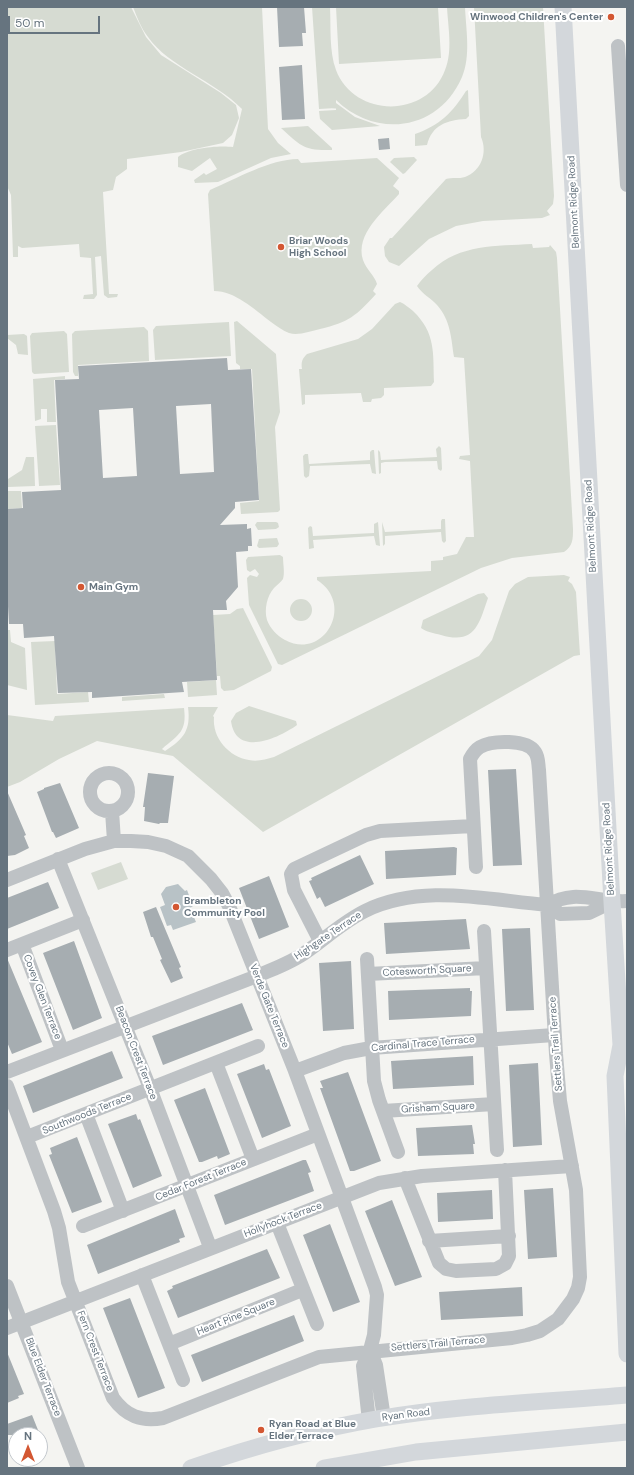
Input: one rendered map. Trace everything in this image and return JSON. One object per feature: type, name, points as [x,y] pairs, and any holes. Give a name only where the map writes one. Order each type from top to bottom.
[{"type":"main road","name":"Belmont Ridge Road","points":[[563,7],[619,902],[624,1050],[615,1076],[627,1354]]},
{"type":"main road","name":"Ryan Road","points":[[191,1468],[293,1437],[376,1420],[440,1411],[627,1395]]},
{"type":"main road","points":[[324,1468],[416,1452],[627,1432]]},
{"type":"street","points":[[618,46],[625,131],[627,186]]},
{"type":"street","name":"Settlers Trail Terrace","points":[[370,1350],[527,1336],[548,1327],[558,1319],[573,1298],[578,1288],[580,1277],[576,1190],[560,1101],[554,1035],[548,905],[538,758],[535,751],[529,746],[520,743],[491,744],[481,746],[474,751],[470,758],[476,867]]},
{"type":"street","points":[[112,812],[114,841]]},
{"type":"street","points":[[320,941],[294,890],[291,874],[294,869],[366,835],[380,831],[473,826]]},
{"type":"street","name":"Verde Gate Terrace","points":[[7,880],[85,849],[114,841],[148,842],[166,846],[188,856],[199,866],[222,893],[295,1071],[342,1197],[376,1295],[376,1318],[370,1350],[376,1365],[376,1420]]},
{"type":"street","name":"Beacon Crest Terrace","points":[[58,859],[150,1088],[210,1248]]},
{"type":"street","name":"Highgate Terrace","points":[[7,1072],[257,976],[296,958],[339,926],[365,911],[399,898],[449,895],[548,905],[559,898],[589,897],[619,902]]},
{"type":"street","points":[[7,950],[83,920]]},
{"type":"street","name":"Cotesworth Square","points":[[484,931],[491,1039]]},
{"type":"street","name":"Covey Glen Terrace","points":[[22,944],[62,1050]]},
{"type":"street","name":"Cotesworth Square","points":[[367,959],[371,1048]]},
{"type":"street","name":"Cotesworth Square","points":[[368,974],[486,968]]},
{"type":"street","name":"Cardinal Trace Terrace","points":[[295,1071],[344,1053],[371,1048],[554,1035]]},
{"type":"street","points":[[491,1039],[497,1150]]},
{"type":"street","name":"Southwoods Terrace","points":[[27,1138],[258,1046]]},
{"type":"street","points":[[371,1048],[376,1090],[398,1152]]},
{"type":"street","points":[[216,1063],[253,1159]]},
{"type":"street","name":"Fern Crest Terrace","points":[[7,1086],[54,1210],[59,1228],[68,1282],[113,1398],[124,1411],[139,1419],[163,1418],[309,1359],[370,1350]]},
{"type":"street","name":"Grisham Square","points":[[383,1111],[494,1104]]},
{"type":"street","points":[[86,1114],[123,1211]]},
{"type":"street","name":"Cedar Forest Terrace","points":[[83,1226],[318,1134]]},
{"type":"street","name":"Hollyhock Terrace","points":[[7,1328],[379,1183],[405,1178],[572,1166]]},
{"type":"street","points":[[405,1178],[439,1263],[446,1269],[456,1271],[496,1269],[505,1264],[509,1256],[505,1170]]},
{"type":"street","points":[[277,1223],[302,1290],[317,1324]]},
{"type":"street","points":[[429,1241],[509,1236]]},
{"type":"street","points":[[142,1275],[183,1380]]},
{"type":"street","name":"Blue Elder Terrace","points":[[7,1286],[78,1468]]},
{"type":"street","name":"Heart Pine Square","points":[[169,1344],[302,1290]]},
{"type":"shaded area","points":[[7,7],[131,7],[146,37],[161,55],[221,93],[236,105],[239,118],[232,135],[223,143],[181,152],[127,159],[127,169],[116,177],[113,190],[103,192],[109,294],[118,294],[117,297],[108,298],[104,295],[101,256],[95,257],[97,295],[94,299],[83,299],[84,295],[93,294],[91,258],[80,257],[79,244],[22,248],[18,246],[18,257],[13,257],[11,195],[7,186]]},
{"type":"shaded area","points":[[133,7],[262,7],[268,129],[278,143],[291,154],[271,158],[218,182],[195,183],[194,180],[204,173],[206,175],[217,169],[210,158],[192,171],[178,167],[178,157],[196,149],[220,146],[233,147],[242,109],[219,90],[180,66],[157,48],[143,30]]},
{"type":"shaded area","points":[[312,7],[330,7],[332,55],[336,70],[345,86],[358,97],[374,104],[390,106],[407,104],[423,97],[436,86],[445,70],[449,55],[447,7],[465,7],[467,52],[465,69],[462,77],[452,95],[438,109],[423,118],[405,123],[387,124],[369,120],[352,112],[336,100],[336,108],[319,109]]},
{"type":"shaded area","points":[[336,7],[438,7],[441,58],[339,64]]},
{"type":"shaded area","points":[[474,7],[543,7],[554,196],[553,204],[547,211],[550,215],[542,218],[483,221],[456,226],[429,239],[399,266],[389,262],[385,256],[384,247],[390,238],[392,238],[446,179],[463,178],[471,174],[482,161],[484,149],[481,137]]},
{"type":"shaded area","points":[[468,90],[469,116],[466,119],[447,122],[441,125],[429,138],[427,145],[415,146],[415,134],[424,131],[445,117]]},
{"type":"shaded area","points":[[336,103],[355,117],[380,126],[332,130],[320,119],[319,111],[336,110]]},
{"type":"shaded area","points":[[308,126],[332,148],[332,150],[315,150],[304,146],[293,139],[281,128]]},
{"type":"shaded area","points":[[414,157],[417,160],[403,174],[390,162],[394,158]]},
{"type":"shaded area","points":[[377,158],[399,178],[393,186],[399,191],[399,194],[378,216],[367,232],[363,241],[363,260],[377,284],[373,291],[376,294],[357,313],[338,324],[304,333],[293,334],[280,328],[237,297],[214,291],[208,194],[210,190],[253,170],[276,162],[298,159],[301,163]]},
{"type":"shaded area","points":[[532,244],[533,248],[549,247],[550,245],[556,252],[557,258],[573,529],[573,539],[571,545],[564,552],[512,558],[481,568],[282,665],[278,664],[249,605],[247,578],[250,575],[257,577],[259,574],[255,569],[250,572],[247,570],[246,560],[248,557],[280,555],[283,557],[284,577],[270,595],[266,607],[267,620],[277,634],[285,640],[299,644],[312,643],[322,637],[330,627],[334,616],[334,603],[328,591],[317,580],[317,577],[431,571],[431,561],[443,560],[443,557],[457,554],[466,537],[474,537],[470,461],[459,459],[460,456],[470,455],[464,358],[454,357],[450,330],[442,311],[417,286],[432,270],[454,255],[492,246]]},
{"type":"shaded area","points":[[400,302],[413,311],[426,327],[429,335],[432,344],[434,362],[434,382],[431,386],[384,388],[384,395],[381,398],[372,399],[371,402],[363,402],[361,393],[305,395],[305,404],[302,405],[299,369],[302,369],[302,361],[304,357],[307,354],[358,339],[372,329],[395,304]]},
{"type":"shaded area","points":[[237,321],[276,354],[280,412],[275,427],[280,510],[278,512],[241,514],[240,503],[259,501],[252,369],[240,369],[240,366],[236,363],[234,322]]},
{"type":"shaded area","points":[[229,322],[231,356],[155,360],[153,330],[156,326]]},
{"type":"shaded area","points":[[144,327],[148,331],[149,361],[78,365],[78,376],[75,376],[73,372],[72,334],[75,331]]},
{"type":"shaded area","points":[[64,331],[67,334],[69,372],[34,374],[32,372],[30,336],[32,333]]},
{"type":"shaded area","points":[[24,334],[27,336],[28,355],[18,354],[16,345],[7,338],[7,335]]},
{"type":"shaded area","points":[[65,376],[65,379],[54,380],[56,422],[47,422],[47,409],[41,409],[41,419],[35,421],[33,379]]},
{"type":"shaded area","points":[[56,425],[60,485],[39,486],[35,426]]},
{"type":"shaded area","points":[[439,446],[441,448],[441,471],[438,469],[437,461],[385,462],[381,463],[381,473],[379,474],[378,450],[380,452],[381,460],[437,457],[436,449]]},
{"type":"shaded area","points":[[374,450],[376,474],[372,473],[370,464],[310,466],[309,476],[306,478],[304,476],[303,456],[305,454],[308,454],[309,464],[370,460],[370,452]]},
{"type":"shaded area","points":[[26,457],[34,457],[35,486],[8,487],[8,479],[22,470]]},
{"type":"shaded area","points":[[7,491],[21,491],[22,508],[7,509]]},
{"type":"shaded area","points":[[442,519],[445,519],[446,541],[444,543],[442,541],[441,532],[385,536],[385,544],[383,546],[382,522],[385,532],[441,529]]},
{"type":"shaded area","points":[[257,522],[276,522],[278,523],[279,527],[276,529],[258,530],[255,525]]},
{"type":"shaded area","points":[[378,522],[380,546],[376,545],[374,536],[313,540],[314,548],[309,549],[308,528],[310,526],[312,527],[313,536],[374,533],[374,524]]},
{"type":"shaded area","points":[[277,538],[279,544],[277,547],[259,548],[257,546],[259,539]]},
{"type":"shaded area","points":[[564,575],[570,577],[568,581],[572,584],[576,592],[580,655],[574,656],[263,832],[173,756],[97,741],[59,759],[20,782],[7,787],[7,715],[53,721],[55,716],[184,708],[185,716],[183,728],[177,736],[162,749],[165,751],[177,742],[185,733],[189,715],[188,707],[218,707],[213,716],[214,725],[223,745],[229,751],[242,758],[256,761],[268,759],[479,656],[492,640],[509,591],[515,584],[528,577]]},
{"type":"shaded area","points":[[484,593],[488,598],[482,616],[474,630],[468,635],[452,637],[430,632],[421,628],[423,620],[478,594]]},
{"type":"shaded area","points":[[301,599],[309,602],[312,610],[309,618],[301,621],[293,618],[290,610],[293,602]]},
{"type":"shaded area","points":[[243,608],[272,667],[271,671],[234,690],[224,691],[221,688],[220,676],[217,676],[213,615],[230,614],[237,609]]},
{"type":"shaded area","points":[[7,630],[10,630],[11,642],[25,648],[27,690],[7,685]]},
{"type":"shaded area","points":[[55,641],[57,694],[88,692],[89,702],[35,705],[31,642]]},
{"type":"shaded area","points":[[216,680],[217,695],[188,697],[187,682]]},
{"type":"shaded area","points":[[164,694],[165,698],[122,701],[122,697]]},
{"type":"shaded area","points":[[249,706],[296,721],[297,725],[280,735],[259,742],[249,742],[241,739],[235,732],[231,721],[236,713]]},
{"type":"shaded area","points":[[121,862],[128,879],[98,890],[91,873]]},
{"type":"shaded area","name":"Brambleton Community Pool","points":[[178,884],[185,891],[187,890],[193,906],[190,908],[196,922],[173,930],[171,925],[167,926],[160,907],[165,905],[161,894],[166,887]]},
{"type":"building","points":[[277,7],[304,7],[306,33],[302,33],[303,46],[279,47]]},
{"type":"building","points":[[302,65],[305,119],[282,120],[279,67]]},
{"type":"building","points":[[389,138],[390,149],[379,150],[378,139]]},
{"type":"building","points":[[227,358],[228,370],[251,369],[259,500],[235,502],[235,508],[220,525],[247,524],[247,529],[251,528],[252,546],[248,546],[248,551],[236,552],[238,587],[226,601],[227,610],[213,610],[217,680],[182,682],[184,692],[92,698],[92,692],[58,693],[54,636],[24,638],[23,624],[9,624],[7,589],[7,509],[23,508],[22,492],[61,490],[55,380],[79,379],[78,366]],"holes":[[[211,404],[214,472],[180,474],[176,406]],[[133,408],[137,476],[103,478],[99,410]]]},
{"type":"building","points":[[516,769],[522,865],[493,866],[488,770]]},
{"type":"building","points":[[148,773],[174,776],[168,823],[159,824],[144,821],[145,807],[143,807]]},
{"type":"building","points":[[60,783],[79,828],[56,838],[52,832],[37,792]]},
{"type":"building","points":[[7,791],[26,835],[24,836],[29,848],[15,855],[7,856]]},
{"type":"building","points":[[457,848],[456,875],[386,879],[385,851]]},
{"type":"building","points":[[360,855],[374,884],[325,907],[320,897],[317,899],[309,881],[312,880],[311,878]]},
{"type":"building","points":[[269,876],[289,927],[259,939],[239,888]]},
{"type":"building","points":[[48,882],[59,908],[7,929],[7,898]]},
{"type":"building","points":[[156,907],[181,967],[179,968],[183,978],[171,983],[160,960],[162,959],[153,937],[151,937],[143,912]]},
{"type":"building","points":[[466,919],[470,949],[386,954],[384,923]]},
{"type":"building","points":[[530,928],[534,1010],[506,1011],[502,929]]},
{"type":"building","points":[[74,941],[102,1018],[73,1030],[43,953]]},
{"type":"building","points":[[7,958],[42,1042],[12,1054],[7,1042]]},
{"type":"building","points":[[351,961],[354,1029],[323,1031],[319,963]]},
{"type":"building","points":[[470,988],[470,991],[472,991],[471,1016],[389,1020],[388,991]]},
{"type":"building","points":[[242,1003],[253,1030],[163,1065],[152,1036]]},
{"type":"building","points":[[112,1051],[123,1078],[33,1113],[23,1086]]},
{"type":"building","points":[[473,1056],[474,1085],[393,1089],[391,1061]]},
{"type":"building","points":[[538,1063],[542,1145],[513,1147],[509,1065]]},
{"type":"building","points":[[264,1064],[266,1070],[269,1069],[291,1126],[262,1138],[237,1074]]},
{"type":"building","points":[[348,1072],[381,1161],[354,1171],[350,1171],[320,1088],[323,1088],[320,1081]]},
{"type":"building","points":[[205,1088],[230,1154],[218,1159],[217,1156],[199,1162],[174,1100]]},
{"type":"building","points":[[136,1114],[138,1120],[140,1119],[162,1176],[133,1188],[108,1124]]},
{"type":"building","points":[[472,1125],[475,1144],[473,1144],[474,1154],[418,1156],[416,1128]]},
{"type":"building","points":[[77,1137],[102,1202],[72,1213],[49,1155],[52,1154],[50,1148]]},
{"type":"building","points":[[306,1160],[311,1172],[308,1173],[314,1191],[225,1225],[214,1195]]},
{"type":"building","points":[[553,1188],[557,1257],[528,1259],[524,1190]]},
{"type":"building","points":[[492,1190],[493,1219],[438,1222],[437,1193]]},
{"type":"building","points":[[392,1200],[422,1277],[395,1286],[365,1211]]},
{"type":"building","points":[[175,1209],[185,1237],[179,1239],[180,1242],[98,1274],[87,1245]]},
{"type":"building","points":[[330,1224],[360,1302],[333,1312],[303,1235]]},
{"type":"building","points":[[267,1249],[280,1278],[178,1318],[167,1291],[173,1288],[172,1286]]},
{"type":"building","points":[[522,1287],[523,1316],[441,1320],[439,1292]]},
{"type":"building","points":[[130,1298],[165,1388],[138,1398],[103,1308]]},
{"type":"building","points":[[294,1315],[304,1341],[202,1382],[191,1355]]},
{"type":"building","points":[[7,1352],[24,1394],[7,1403]]},
{"type":"building","points":[[32,1415],[37,1427],[8,1427],[7,1435],[7,1424]]},
{"type":"place","name":"Winwood Children's Center","points":[[611,17]]},
{"type":"place","name":"Briar Woods High School","points":[[281,247]]},
{"type":"place","name":"Main Gym","points":[[81,587]]},
{"type":"place","name":"Brambleton Community Pool","points":[[176,907]]},
{"type":"place","name":"Ryan Road at Blue Elder Terrace","points":[[261,1430]]}]
